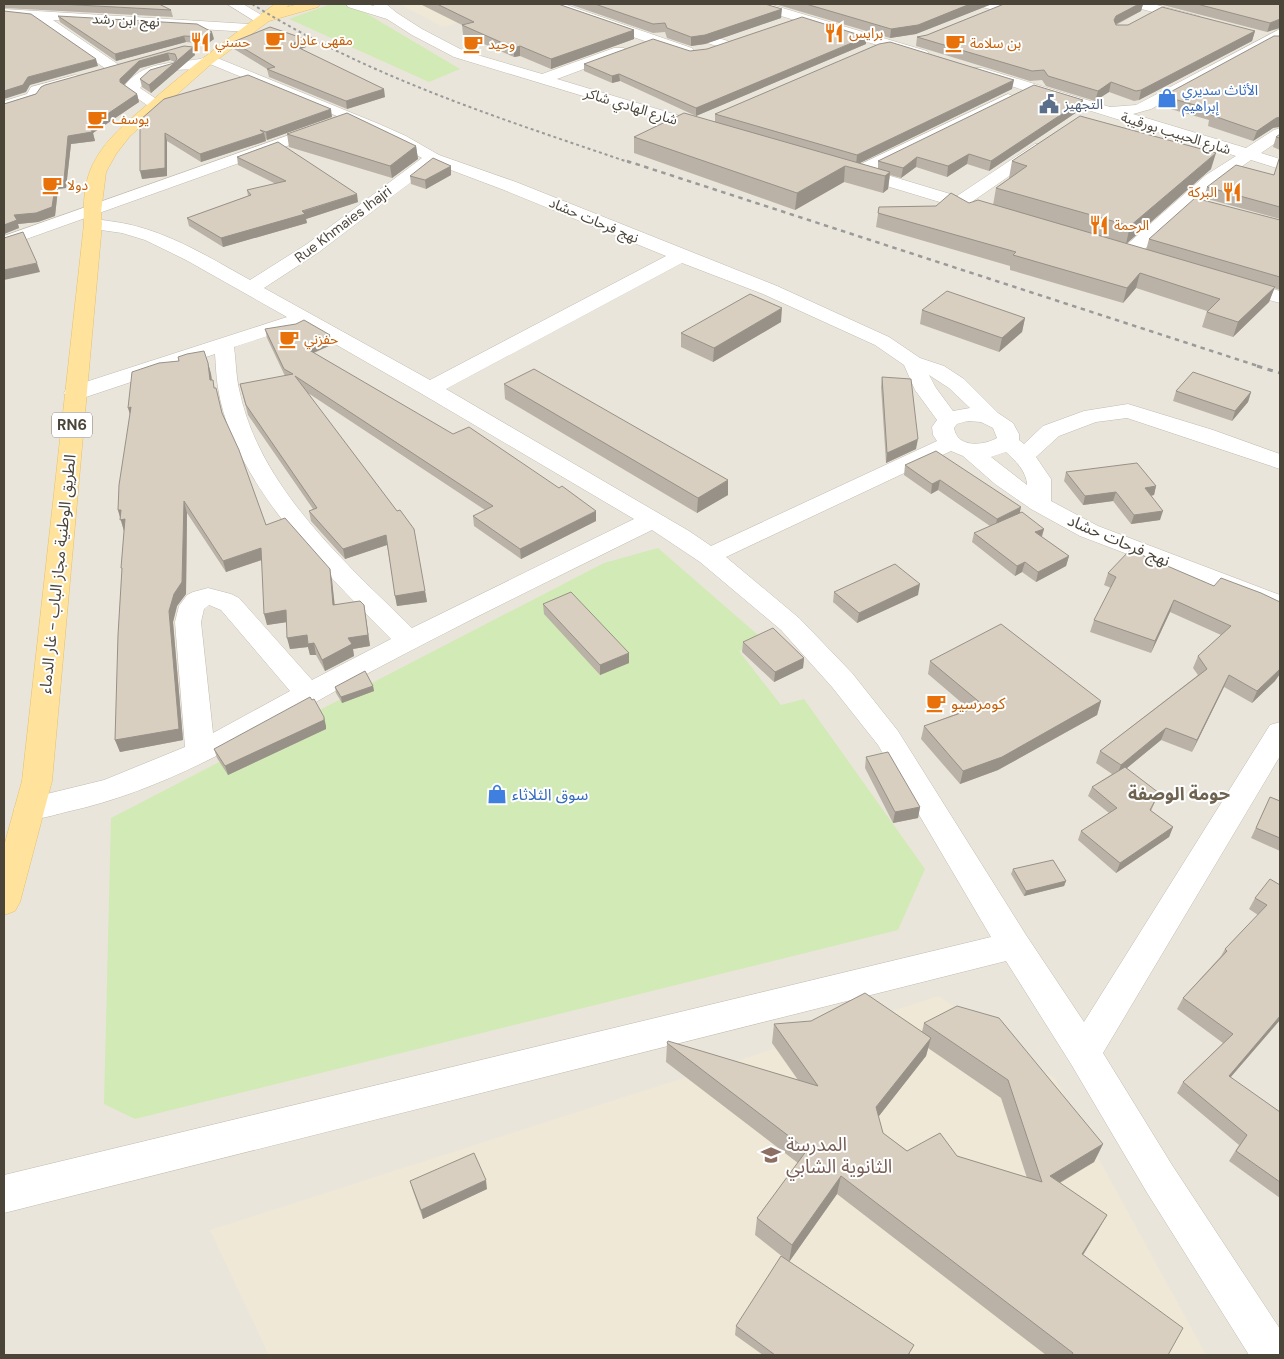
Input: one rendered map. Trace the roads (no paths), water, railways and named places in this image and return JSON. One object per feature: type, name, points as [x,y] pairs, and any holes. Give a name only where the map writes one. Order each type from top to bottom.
[{"type":"main road","name":"الطريق الوطنية مجاز الباب - غار الدماء","points":[[4,902],[37,781],[98,172],[108,153],[124,133],[208,55],[283,4]]},
{"type":"main road","name":"الطريق الوطنية مجاز الباب - غار الدماء","points":[[258,22],[313,4]]},
{"type":"street","points":[[234,4],[258,22]]},
{"type":"street","name":"شارع الهادي شاكر","points":[[353,4],[392,16]]},
{"type":"street","name":"شارع الهادي شاكر","points":[[379,4],[392,16],[417,32],[459,54],[720,132]]},
{"type":"street","points":[[552,4],[690,52],[701,52],[740,38]]},
{"type":"street","points":[[577,4],[606,13],[634,18]]},
{"type":"street","points":[[756,4],[887,43],[926,46]]},
{"type":"street","points":[[789,4],[926,46]]},
{"type":"street","points":[[1140,10],[1158,9],[1204,22]]},
{"type":"street","name":"نهج ابن رشد","points":[[4,13],[258,22]]},
{"type":"street","points":[[4,106],[33,97],[36,90],[119,67],[36,14]]},
{"type":"street","points":[[774,26],[800,18]]},
{"type":"street","points":[[661,24],[723,44]]},
{"type":"street","points":[[543,79],[679,30]]},
{"type":"street","points":[[1250,34],[1276,38]]},
{"type":"street","points":[[1082,119],[1094,113],[1138,109],[1160,99],[1212,68],[1276,38]]},
{"type":"street","points":[[860,52],[887,43],[926,46]]},
{"type":"street","points":[[142,60],[176,51]]},
{"type":"street","points":[[156,105],[130,88],[150,71],[208,55]]},
{"type":"street","name":"نهج فرحات حشاد","points":[[208,55],[400,139],[432,158],[510,186],[770,290],[882,341],[913,362]]},
{"type":"street","name":"شارع الحبيب بورقيبة","points":[[1280,153],[1254,150],[1104,112],[1030,88],[967,63],[1046,81],[1138,109],[1254,150],[1280,164]]},
{"type":"street","points":[[859,172],[1046,81]]},
{"type":"street","points":[[693,125],[711,117]]},
{"type":"street","points":[[4,242],[92,218],[350,118]]},
{"type":"street","points":[[1130,252],[1212,179],[1280,133]]},
{"type":"street","points":[[959,202],[1052,140]]},
{"type":"street","name":"Rue Khmaies lhajri","points":[[251,288],[313,248],[432,158]]},
{"type":"street","points":[[840,167],[997,213]]},
{"type":"street","points":[[1189,201],[1207,206]]},
{"type":"street","points":[[92,218],[151,236],[251,288],[430,389],[652,520],[709,556],[790,624],[842,680],[888,738],[1014,945],[1084,1053],[1159,1178],[1273,1355]]},
{"type":"street","points":[[1111,247],[1148,258]]},
{"type":"street","points":[[430,389],[681,256]]},
{"type":"street","points":[[1222,281],[1280,297]]},
{"type":"street","points":[[75,393],[302,318]]},
{"type":"street","points":[[224,345],[224,369],[228,394],[262,473],[320,550],[409,641]]},
{"type":"street","points":[[913,362],[930,366],[944,373],[971,395],[990,418],[1006,428],[1008,441],[1024,456],[1039,479],[1039,504]]},
{"type":"street","points":[[913,362],[926,390],[948,419]]},
{"type":"street","points":[[1024,456],[1051,431],[1092,416],[1128,411],[1205,435],[1280,462]]},
{"type":"street","points":[[990,418],[967,414],[948,419],[943,424],[941,430],[944,437],[961,447],[994,450],[1008,441]]},
{"type":"street","points":[[709,556],[961,447]]},
{"type":"street","name":"نهج فرحات حشاد","points":[[961,447],[1039,504],[1089,531],[1280,604]]},
{"type":"street","points":[[29,809],[85,797],[114,788],[200,753],[409,641],[652,520]]},
{"type":"street","points":[[200,753],[188,622],[192,603],[200,599],[220,598],[230,604],[308,694]]},
{"type":"street","points":[[1084,1053],[1280,732]]},
{"type":"street","points":[[4,1194],[1014,945]]},
{"type":"railway","points":[[252,4],[296,30],[389,75],[485,113],[631,163]]},
{"type":"railway","points":[[627,161],[1261,367]]},
{"type":"railway","points":[[1257,366],[1280,373]]},
{"type":"place","name":"برايس","points":[[834,33]]},
{"type":"place","name":"مقهى عادل","points":[[275,40]]},
{"type":"place","name":"حسني","points":[[200,42]]},
{"type":"place","name":"بن سلامة","points":[[955,43]]},
{"type":"place","name":"وحيد","points":[[473,44]]},
{"type":"place","name":"الأثاث سديري إبراهيم","points":[[1167,98]]},
{"type":"place","name":"التجهيز","points":[[1049,104]]},
{"type":"place","name":"يوسف","points":[[97,119]]},
{"type":"place","name":"دولا","points":[[52,185]]},
{"type":"place","name":"البركة","points":[[1232,192]]},
{"type":"place","name":"الرحمة","points":[[1099,225]]},
{"type":"place","name":"حفزني","points":[[289,339]]},
{"type":"place","name":"كومرسيو","points":[[936,703]]},
{"type":"place","name":"سوق الثلاثاء","points":[[497,794]]},
{"type":"place","name":"المدرسة الثانوية الشابي","points":[[771,1155]]},
{"type":"district","name":"حومة الوصفة","points":[[1179,794]]}]
